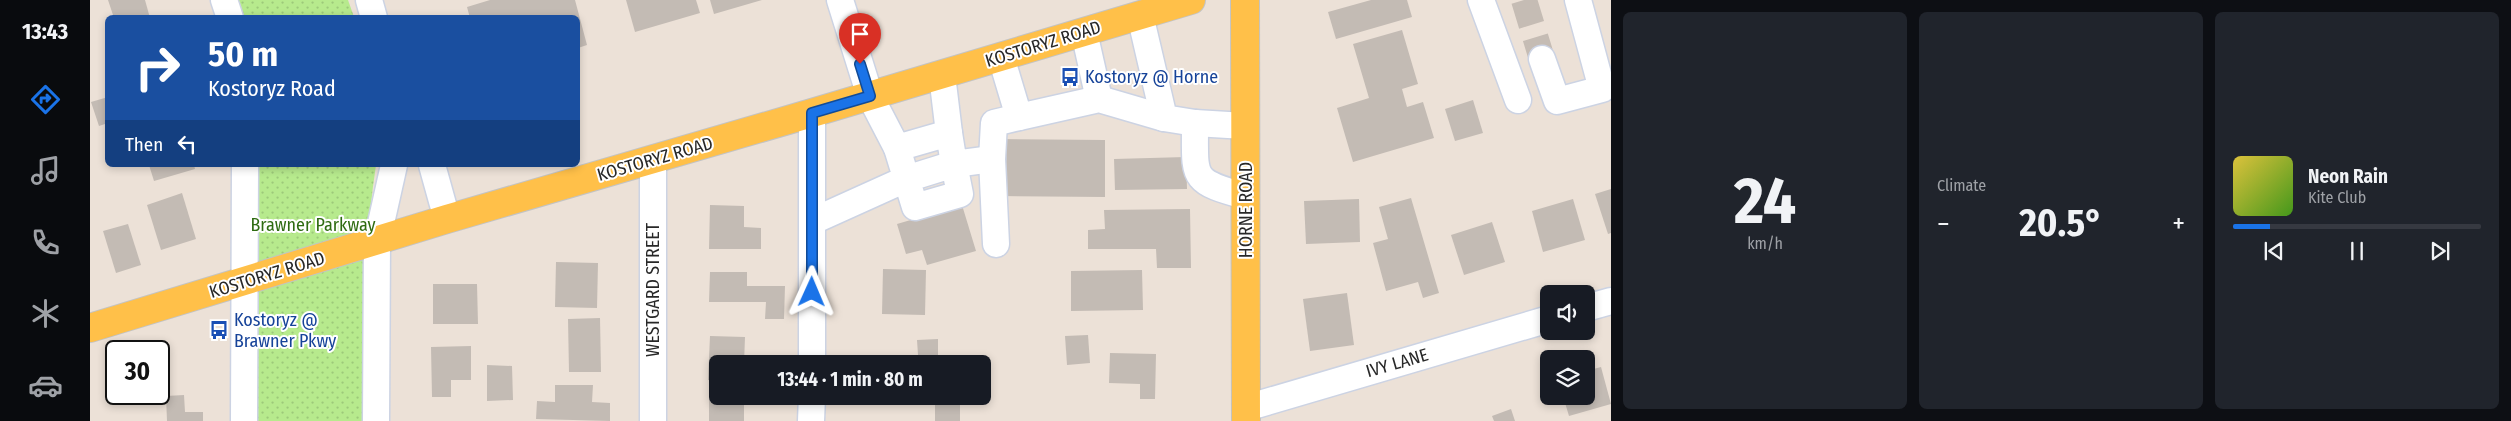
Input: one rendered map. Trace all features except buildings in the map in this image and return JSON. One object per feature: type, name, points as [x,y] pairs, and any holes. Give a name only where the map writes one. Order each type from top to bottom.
[{"type":"main road","name":"KOSTORYZ ROAD","points":[[90,328],[447,219],[942,75],[1191,0]]},
{"type":"main road","name":"HORNE ROAD","points":[[1245,0],[1246,414]]},
{"type":"street","points":[[224,0],[229,15]]},
{"type":"street","points":[[369,0],[373,15]]},
{"type":"street","points":[[840,0],[870,96],[897,148],[915,207],[960,194],[949,133],[942,75]]},
{"type":"street","points":[[1481,0],[1518,100]]},
{"type":"street","points":[[1542,59],[1557,101],[1602,89],[1578,0]]},
{"type":"street","points":[[1140,15],[1164,118]]},
{"type":"street","points":[[1084,32],[1099,100]]},
{"type":"street","points":[[1001,56],[1019,117]]},
{"type":"street","points":[[996,244],[992,159],[994,123],[1099,100],[1164,118],[1195,123],[1245,126]]},
{"type":"street","points":[[812,113],[812,355]]},
{"type":"street","points":[[1195,123],[1195,162],[1200,177],[1211,186],[1246,196]]},
{"type":"street","points":[[897,148],[949,133]]},
{"type":"street","points":[[954,164],[992,159]]},
{"type":"street","name":"WESTGARD STREET","points":[[653,160],[653,421]]},
{"type":"street","points":[[244,421],[245,167]]},
{"type":"street","points":[[376,421],[377,241],[394,167]]},
{"type":"street","points":[[433,167],[447,219]]},
{"type":"street","points":[[813,221],[906,179]]},
{"type":"street","points":[[1595,305],[1611,301]]},
{"type":"street","name":"IVY LANE","points":[[1246,414],[1540,322]]},
{"type":"street","points":[[811,421],[812,405]]},
{"type":"green space","points":[[237,0],[348,0],[353,15],[242,15]]},
{"type":"green space","name":"Brawner Parkway","points":[[258,167],[376,167],[366,261],[363,421],[258,421]]},
{"type":"tunnel","points":[[1524,0],[1542,59]]},
{"type":"place","name":"Kostoryz @ Horne","points":[[1070,77]]},
{"type":"place","name":"Kostoryz @ Brawner Pkwy","points":[[219,330]]},
{"type":"route","points":[[812,292],[812,113],[870,96],[860,64]]}]
